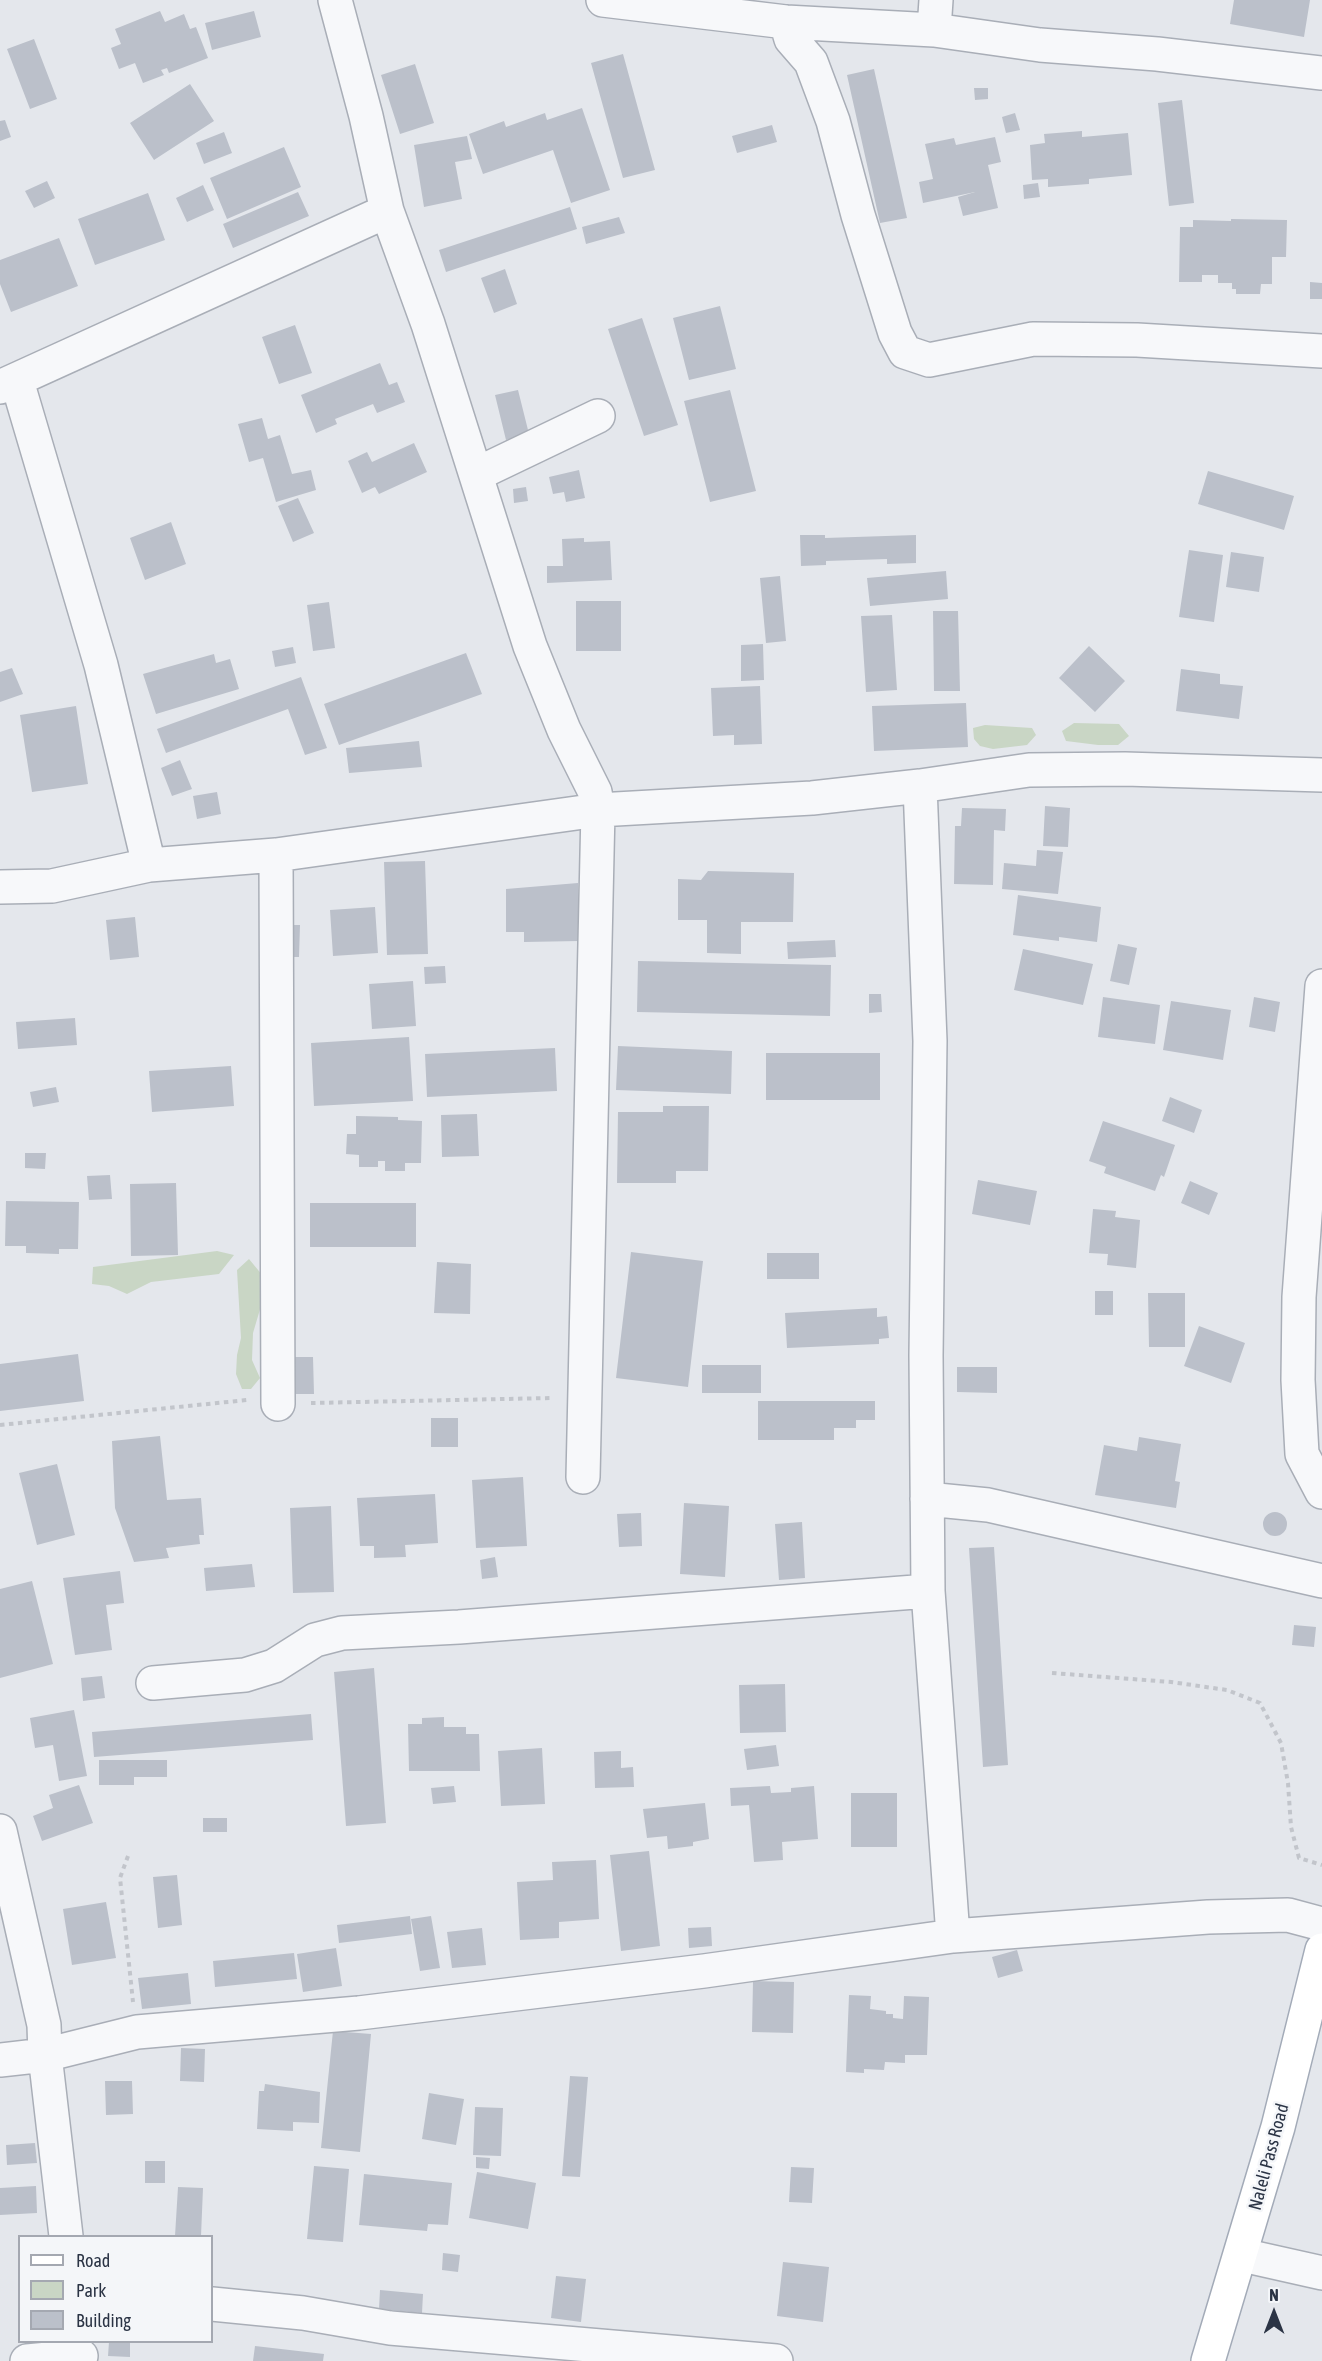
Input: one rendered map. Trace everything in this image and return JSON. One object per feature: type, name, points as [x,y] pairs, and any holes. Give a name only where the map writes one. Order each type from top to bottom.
[{"type":"main road","name":"Naleli Pass Road","points":[[1208,2361],[1242,2255],[1278,2127],[1322,1950]]},
{"type":"street","points":[[335,0],[387,211],[477,474],[530,646],[564,730],[595,792],[598,810],[583,1477]]},
{"type":"street","points":[[603,0],[786,22],[935,15],[1040,45],[1157,54],[1322,73]]},
{"type":"street","points":[[786,22],[791,39],[811,62],[832,121],[858,215],[895,333],[905,352],[929,360],[1033,339],[1137,340],[1322,351]]},
{"type":"street","points":[[149,865],[101,665],[9,384],[387,211]]},
{"type":"street","points":[[477,474],[598,416]]},
{"type":"street","points":[[0,887],[52,886],[149,865],[276,855],[598,810],[812,798],[920,786],[1029,770],[1125,769],[1322,775]]},
{"type":"street","points":[[920,786],[930,1041],[928,1591],[953,1936]]},
{"type":"street","points":[[276,855],[278,1404]]},
{"type":"street","points":[[1322,986],[1299,1298],[1298,1380],[1302,1454],[1322,1492]]},
{"type":"street","points":[[927,1499],[988,1505],[1322,1581]]},
{"type":"street","points":[[153,1683],[245,1675],[274,1666],[315,1640],[342,1633],[459,1627],[928,1591]]},
{"type":"street","points":[[0,1831],[44,2025],[45,2055],[66,2235]]},
{"type":"street","points":[[0,2060],[45,2055],[137,2032],[359,2013],[704,1971],[953,1936],[1208,1917],[1288,1915],[1322,1924]]},
{"type":"street","points":[[1242,2255],[1322,2273]]},
{"type":"street","points":[[213,2304],[303,2313],[390,2328],[776,2361]]},
{"type":"street","points":[[27,2361],[80,2353]]},
{"type":"path","points":[[0,1425],[257,1400],[278,1404],[584,1397]]},
{"type":"path","points":[[1052,1673],[1171,1682],[1227,1690],[1260,1703],[1281,1743],[1288,1783],[1291,1827],[1299,1858],[1322,1865]]},
{"type":"path","points":[[128,1856],[120,1878],[137,2032]]},
{"type":"green space","points":[[1074,723],[1119,724],[1129,736],[1118,745],[1066,741],[1062,731]]},
{"type":"green space","points":[[985,725],[1032,728],[1036,735],[1027,745],[993,749],[980,746],[974,739],[973,728]]},
{"type":"green space","points":[[217,1251],[234,1255],[219,1274],[151,1282],[127,1294],[109,1286],[92,1284],[93,1267]]},
{"type":"green space","points":[[249,1259],[263,1276],[261,1306],[253,1333],[252,1360],[260,1378],[251,1389],[242,1389],[236,1374],[241,1338],[237,1270]]},
{"type":"building","points":[[1234,0],[1310,0],[1304,37],[1230,24]]},
{"type":"building","points":[[160,11],[165,22],[184,14],[190,29],[196,27],[208,58],[169,73],[167,68],[161,70],[164,75],[143,83],[135,63],[119,69],[111,48],[121,44],[115,29]]},
{"type":"building","points":[[254,11],[261,37],[212,50],[205,23]]},
{"type":"building","points":[[34,39],[57,99],[30,109],[7,49]]},
{"type":"building","points":[[623,54],[655,170],[623,178],[591,63]]},
{"type":"building","points":[[415,64],[434,123],[400,134],[381,75]]},
{"type":"building","points":[[874,69],[907,218],[880,223],[847,75]]},
{"type":"building","points":[[190,84],[214,121],[154,160],[130,123]]},
{"type":"building","points":[[974,88],[988,88],[988,99],[975,100]]},
{"type":"building","points":[[1182,100],[1194,203],[1169,206],[1158,103]]},
{"type":"building","points":[[582,108],[610,190],[571,203],[553,150],[483,174],[469,134],[504,121],[506,127],[545,113],[547,120]]},
{"type":"building","points":[[1015,113],[1020,130],[1006,133],[1002,117]]},
{"type":"building","points":[[5,120],[11,137],[0,141],[0,121]]},
{"type":"building","points":[[772,125],[777,142],[737,153],[732,136]]},
{"type":"building","points":[[1082,131],[1082,137],[1128,133],[1132,175],[1089,179],[1089,184],[1048,187],[1048,179],[1032,180],[1030,145],[1045,143],[1044,134]]},
{"type":"building","points":[[224,132],[232,153],[204,164],[196,143]]},
{"type":"building","points":[[467,136],[472,159],[455,162],[462,199],[424,207],[414,145]]},
{"type":"building","points":[[995,137],[1001,162],[988,165],[998,208],[963,216],[958,197],[975,192],[923,203],[919,182],[933,179],[925,144],[954,138],[956,145]]},
{"type":"building","points":[[284,147],[301,187],[227,219],[210,178]]},
{"type":"building","points":[[47,181],[55,198],[34,208],[25,191]]},
{"type":"building","points":[[1038,183],[1040,197],[1024,199],[1023,185]]},
{"type":"building","points":[[203,185],[214,210],[187,222],[176,198]]},
{"type":"building","points":[[298,192],[309,216],[233,248],[223,224]]},
{"type":"building","points":[[148,193],[165,240],[95,265],[78,219]]},
{"type":"building","points":[[570,207],[577,229],[446,272],[439,250]]},
{"type":"building","points":[[619,217],[625,233],[586,244],[582,227]]},
{"type":"building","points":[[1231,219],[1287,220],[1286,257],[1272,257],[1272,284],[1261,284],[1260,294],[1236,294],[1236,289],[1232,289],[1232,283],[1218,283],[1218,275],[1202,275],[1202,282],[1179,282],[1180,227],[1193,227],[1193,220],[1231,221]]},
{"type":"building","points":[[59,238],[78,286],[11,312],[0,284],[0,260]]},
{"type":"building","points":[[505,269],[517,304],[494,313],[481,278]]},
{"type":"building","points":[[1310,282],[1322,283],[1322,299],[1310,299]]},
{"type":"building","points":[[720,306],[736,369],[689,380],[673,318]]},
{"type":"building","points":[[642,318],[678,425],[644,436],[608,329]]},
{"type":"building","points":[[295,325],[312,373],[279,384],[262,337]]},
{"type":"building","points":[[380,363],[389,385],[397,382],[405,402],[377,413],[373,404],[335,419],[337,424],[316,433],[301,395]]},
{"type":"building","points":[[518,390],[529,434],[506,440],[495,395]]},
{"type":"building","points":[[730,390],[756,491],[710,502],[684,401]]},
{"type":"building","points":[[262,418],[268,439],[280,435],[292,474],[311,470],[316,490],[276,502],[263,458],[249,462],[238,424]]},
{"type":"building","points":[[414,443],[427,472],[379,494],[375,487],[362,493],[348,461],[367,452],[372,462]]},
{"type":"building","points":[[579,470],[585,498],[566,502],[564,492],[553,494],[549,477]]},
{"type":"building","points":[[1208,471],[1294,496],[1284,530],[1198,504]]},
{"type":"building","points":[[526,487],[528,501],[514,503],[513,489]]},
{"type":"building","points":[[298,498],[314,533],[293,542],[278,506]]},
{"type":"building","points":[[171,522],[186,564],[145,580],[130,538]]},
{"type":"building","points":[[800,535],[825,535],[825,538],[916,535],[916,563],[887,564],[887,559],[826,561],[826,565],[801,566]]},
{"type":"building","points":[[584,538],[584,542],[610,541],[612,580],[547,583],[547,566],[563,566],[562,539]]},
{"type":"building","points":[[1189,550],[1223,555],[1214,622],[1179,617]]},
{"type":"building","points":[[1231,552],[1264,557],[1259,592],[1226,587]]},
{"type":"building","points":[[946,571],[948,599],[870,606],[867,578]]},
{"type":"building","points":[[780,576],[786,641],[766,643],[760,578]]},
{"type":"building","points":[[576,601],[621,601],[621,651],[576,651]]},
{"type":"building","points":[[329,602],[335,648],[313,651],[307,605]]},
{"type":"building","points":[[933,611],[958,611],[960,691],[934,691]]},
{"type":"building","points":[[892,615],[897,690],[866,692],[861,616]]},
{"type":"building","points":[[763,644],[764,680],[741,681],[741,645]]},
{"type":"building","points":[[1089,646],[1125,681],[1095,712],[1059,678]]},
{"type":"building","points":[[293,647],[296,663],[275,667],[272,651]]},
{"type":"building","points":[[466,653],[482,694],[339,745],[324,704]]},
{"type":"building","points":[[214,654],[216,663],[230,659],[239,689],[156,714],[143,674]]},
{"type":"building","points":[[12,668],[23,694],[0,702],[0,672]]},
{"type":"building","points":[[1181,669],[1220,674],[1220,684],[1243,686],[1239,719],[1176,711]]},
{"type":"building","points":[[301,677],[327,748],[305,755],[288,709],[166,753],[157,729]]},
{"type":"building","points":[[760,686],[762,744],[734,745],[734,735],[713,736],[711,688]]},
{"type":"building","points":[[966,703],[968,747],[874,751],[872,706]]},
{"type":"building","points":[[76,706],[88,784],[32,792],[20,715]]},
{"type":"building","points":[[419,741],[422,767],[349,773],[346,748]]},
{"type":"building","points":[[180,760],[192,789],[172,796],[161,768]]},
{"type":"building","points":[[217,792],[221,814],[197,819],[193,796]]},
{"type":"building","points":[[1045,806],[1070,808],[1068,847],[1043,846]]},
{"type":"building","points":[[962,808],[1006,809],[1005,831],[994,830],[993,885],[954,884],[955,826],[961,826]]},
{"type":"building","points":[[1037,850],[1063,852],[1058,894],[1002,889],[1004,863],[1036,866]]},
{"type":"building","points":[[425,861],[428,954],[387,955],[384,862]]},
{"type":"building","points":[[708,871],[794,873],[793,922],[741,922],[741,954],[707,953],[707,920],[678,920],[678,879],[701,880]]},
{"type":"building","points":[[578,883],[579,941],[524,942],[524,932],[506,932],[506,889]]},
{"type":"building","points":[[1018,895],[1101,907],[1097,942],[1059,937],[1059,941],[1013,935]]},
{"type":"building","points":[[375,907],[378,953],[333,956],[330,910]]},
{"type":"building","points":[[135,917],[139,957],[110,960],[106,920]]},
{"type":"building","points":[[285,925],[300,925],[299,957],[284,957]]},
{"type":"building","points":[[835,940],[836,957],[788,959],[787,942]]},
{"type":"building","points":[[1118,944],[1137,948],[1129,985],[1110,981]]},
{"type":"building","points":[[1023,949],[1093,964],[1083,1005],[1014,990]]},
{"type":"building","points":[[638,961],[831,965],[830,1016],[637,1012]]},
{"type":"building","points":[[445,966],[446,983],[425,984],[424,967]]},
{"type":"building","points":[[413,981],[416,1026],[372,1029],[369,984]]},
{"type":"building","points":[[869,994],[881,994],[882,1012],[869,1013]]},
{"type":"building","points":[[1103,997],[1160,1005],[1155,1044],[1098,1037]]},
{"type":"building","points":[[1254,997],[1280,1002],[1275,1032],[1249,1027]]},
{"type":"building","points":[[1171,1001],[1231,1010],[1223,1060],[1163,1050]]},
{"type":"building","points":[[75,1018],[77,1045],[18,1049],[16,1022]]},
{"type":"building","points":[[409,1037],[413,1101],[314,1106],[311,1043]]},
{"type":"building","points":[[618,1046],[732,1051],[731,1094],[616,1090]]},
{"type":"building","points":[[555,1048],[557,1091],[427,1097],[425,1054]]},
{"type":"building","points":[[766,1053],[880,1053],[880,1100],[766,1100]]},
{"type":"building","points":[[231,1066],[234,1106],[152,1112],[149,1071]]},
{"type":"building","points":[[56,1087],[59,1102],[33,1107],[30,1092]]},
{"type":"building","points":[[1170,1097],[1202,1110],[1194,1133],[1162,1121]]},
{"type":"building","points":[[663,1106],[709,1106],[708,1171],[676,1171],[676,1183],[617,1183],[618,1112],[663,1112]]},
{"type":"building","points":[[477,1114],[479,1156],[442,1157],[441,1115]]},
{"type":"building","points":[[356,1116],[398,1117],[398,1120],[422,1121],[421,1163],[405,1163],[405,1171],[385,1171],[385,1161],[378,1161],[378,1167],[359,1167],[359,1155],[346,1154],[347,1134],[356,1134]]},
{"type":"building","points":[[1103,1121],[1175,1145],[1164,1177],[1161,1175],[1155,1191],[1104,1173],[1106,1167],[1089,1161]]},
{"type":"building","points":[[25,1153],[46,1153],[45,1169],[25,1168]]},
{"type":"building","points":[[110,1175],[112,1199],[89,1200],[87,1176]]},
{"type":"building","points":[[978,1180],[1037,1191],[1030,1225],[972,1214]]},
{"type":"building","points":[[1190,1181],[1218,1193],[1209,1215],[1181,1203]]},
{"type":"building","points":[[176,1183],[178,1255],[131,1256],[130,1184]]},
{"type":"building","points":[[6,1201],[79,1202],[78,1249],[59,1249],[59,1254],[26,1253],[26,1246],[5,1246]]},
{"type":"building","points":[[310,1203],[416,1203],[416,1247],[310,1247]]},
{"type":"building","points":[[1093,1209],[1116,1211],[1115,1217],[1140,1220],[1136,1268],[1107,1265],[1108,1254],[1089,1253]]},
{"type":"building","points":[[631,1252],[703,1261],[688,1387],[616,1378]]},
{"type":"building","points":[[767,1253],[819,1253],[819,1279],[767,1279]]},
{"type":"building","points":[[437,1262],[471,1264],[470,1314],[434,1313]]},
{"type":"building","points":[[1095,1291],[1113,1291],[1113,1315],[1095,1315]]},
{"type":"building","points":[[1148,1293],[1185,1293],[1185,1347],[1149,1347]]},
{"type":"building","points":[[877,1308],[877,1317],[887,1316],[889,1338],[879,1339],[879,1344],[787,1348],[785,1313]]},
{"type":"building","points":[[1199,1326],[1245,1343],[1231,1383],[1184,1366]]},
{"type":"building","points":[[78,1354],[84,1401],[0,1411],[0,1364]]},
{"type":"building","points":[[287,1357],[313,1357],[314,1394],[287,1394]]},
{"type":"building","points":[[702,1365],[761,1365],[761,1393],[702,1393]]},
{"type":"building","points":[[957,1367],[997,1367],[997,1393],[957,1392]]},
{"type":"building","points":[[758,1401],[875,1401],[875,1420],[856,1420],[856,1428],[834,1428],[834,1440],[758,1440]]},
{"type":"building","points":[[431,1418],[458,1418],[458,1447],[431,1447]]},
{"type":"building","points":[[160,1436],[167,1500],[201,1498],[204,1535],[199,1535],[200,1544],[166,1548],[169,1558],[134,1562],[115,1508],[112,1441]]},
{"type":"building","points":[[1139,1437],[1181,1444],[1175,1481],[1180,1482],[1176,1508],[1095,1495],[1104,1445],[1137,1451]]},
{"type":"building","points":[[57,1464],[75,1535],[37,1545],[19,1473]]},
{"type":"building","points":[[523,1477],[527,1546],[476,1548],[472,1480]]},
{"type":"building","points":[[435,1494],[438,1543],[405,1545],[406,1557],[374,1558],[374,1546],[360,1546],[357,1498]]},
{"type":"building","points":[[684,1503],[729,1506],[725,1577],[680,1574]]},
{"type":"building","points":[[331,1506],[334,1592],[293,1593],[290,1508]]},
{"type":"building","points":[[1270,1512],[1280,1512],[1287,1519],[1287,1529],[1280,1536],[1270,1536],[1263,1529],[1263,1519]]},
{"type":"building","points":[[641,1513],[642,1546],[619,1547],[617,1514]]},
{"type":"building","points":[[802,1522],[805,1578],[779,1580],[775,1524]]},
{"type":"building","points":[[994,1547],[1008,1765],[983,1767],[969,1548]]},
{"type":"building","points":[[495,1557],[498,1577],[482,1579],[480,1560]]},
{"type":"building","points":[[252,1564],[255,1587],[206,1591],[204,1568]]},
{"type":"building","points":[[120,1571],[124,1603],[106,1605],[112,1650],[75,1655],[63,1578]]},
{"type":"building","points":[[32,1581],[53,1664],[0,1678],[0,1589]]},
{"type":"building","points":[[1294,1625],[1316,1627],[1314,1647],[1292,1645]]},
{"type":"building","points":[[374,1668],[386,1823],[346,1826],[334,1672]]},
{"type":"building","points":[[102,1676],[105,1698],[83,1701],[81,1678]]},
{"type":"building","points":[[785,1684],[786,1732],[740,1733],[739,1685]]},
{"type":"building","points":[[74,1710],[87,1776],[59,1781],[53,1745],[35,1748],[30,1718]]},
{"type":"building","points":[[311,1714],[313,1740],[94,1757],[92,1732]]},
{"type":"building","points":[[444,1717],[444,1727],[466,1727],[466,1734],[479,1734],[480,1771],[409,1771],[408,1724],[422,1724],[422,1718]]},
{"type":"building","points":[[776,1745],[779,1766],[747,1770],[744,1749]]},
{"type":"building","points":[[542,1748],[545,1804],[501,1806],[498,1751]]},
{"type":"building","points":[[621,1751],[621,1768],[633,1767],[634,1787],[595,1788],[594,1752]]},
{"type":"building","points":[[99,1760],[167,1760],[167,1777],[134,1777],[134,1785],[99,1785]]},
{"type":"building","points":[[79,1785],[93,1823],[42,1841],[33,1816],[53,1808],[49,1795]]},
{"type":"building","points":[[454,1786],[456,1802],[433,1804],[431,1788]]},
{"type":"building","points":[[770,1786],[771,1793],[791,1792],[791,1788],[814,1786],[818,1839],[782,1842],[783,1860],[754,1862],[749,1805],[731,1806],[730,1788]]},
{"type":"building","points":[[851,1793],[897,1793],[897,1847],[851,1847]]},
{"type":"building","points":[[705,1803],[709,1839],[693,1842],[693,1846],[668,1849],[667,1836],[647,1838],[643,1809]]},
{"type":"building","points":[[203,1818],[227,1818],[227,1832],[203,1832]]},
{"type":"building","points":[[649,1851],[660,1946],[621,1951],[610,1855]]},
{"type":"building","points":[[596,1860],[599,1919],[559,1922],[559,1938],[520,1940],[517,1882],[553,1880],[552,1862]]},
{"type":"building","points":[[177,1875],[182,1925],[158,1928],[153,1877]]},
{"type":"building","points":[[106,1902],[116,1958],[72,1965],[63,1909]]},
{"type":"building","points":[[410,1916],[412,1934],[339,1943],[337,1925]]},
{"type":"building","points":[[431,1916],[440,1968],[420,1971],[411,1919]]},
{"type":"building","points":[[711,1927],[712,1946],[689,1948],[688,1928]]},
{"type":"building","points":[[482,1928],[486,1965],[452,1968],[447,1932]]},
{"type":"building","points":[[336,1948],[342,1986],[303,1992],[297,1954]]},
{"type":"building","points":[[1017,1950],[1023,1971],[998,1978],[992,1957]]},
{"type":"building","points":[[294,1953],[297,1979],[215,1987],[213,1961]]},
{"type":"building","points":[[188,1973],[191,2004],[142,2009],[138,1978]]},
{"type":"building","points":[[753,1981],[794,1982],[793,2033],[752,2032]]},
{"type":"building","points":[[849,1995],[871,1996],[870,2009],[886,2011],[886,2014],[893,2014],[893,2018],[903,2019],[904,1996],[929,1997],[927,2055],[905,2055],[905,2063],[885,2062],[884,2070],[864,2069],[864,2073],[846,2072]]},
{"type":"building","points":[[333,2031],[371,2034],[360,2152],[321,2148]]},
{"type":"building","points":[[181,2048],[205,2049],[204,2082],[180,2081]]},
{"type":"building","points":[[570,2076],[588,2077],[580,2177],[562,2176]]},
{"type":"building","points":[[105,2081],[132,2081],[133,2114],[106,2115]]},
{"type":"building","points":[[265,2084],[320,2092],[319,2123],[293,2122],[293,2131],[257,2129],[259,2091],[264,2091]]},
{"type":"building","points":[[429,2093],[464,2099],[456,2145],[422,2139]]},
{"type":"building","points":[[475,2107],[503,2108],[501,2156],[473,2155]]},
{"type":"building","points":[[35,2143],[37,2163],[7,2165],[6,2145]]},
{"type":"building","points":[[476,2157],[490,2158],[489,2169],[476,2168]]},
{"type":"building","points":[[145,2161],[165,2161],[165,2183],[145,2183]]},
{"type":"building","points":[[314,2166],[349,2169],[343,2242],[307,2239]]},
{"type":"building","points":[[791,2167],[814,2168],[812,2203],[789,2202]]},
{"type":"building","points":[[477,2172],[536,2183],[528,2229],[469,2218]]},
{"type":"building","points":[[364,2174],[452,2183],[448,2225],[428,2224],[427,2231],[359,2225]]},
{"type":"building","points":[[36,2186],[37,2213],[0,2215],[0,2188]]},
{"type":"building","points":[[178,2187],[203,2188],[201,2235],[175,2235]]},
{"type":"building","points":[[443,2253],[460,2255],[458,2272],[442,2270]]},
{"type":"building","points":[[783,2262],[829,2267],[823,2322],[777,2316]]},
{"type":"building","points":[[556,2276],[586,2279],[581,2322],[551,2318]]},
{"type":"building","points":[[380,2290],[423,2294],[422,2313],[379,2309]]},
{"type":"building","points":[[109,2343],[130,2343],[130,2357],[108,2356]]},
{"type":"building","points":[[255,2346],[324,2354],[323,2361],[253,2361]]}]
